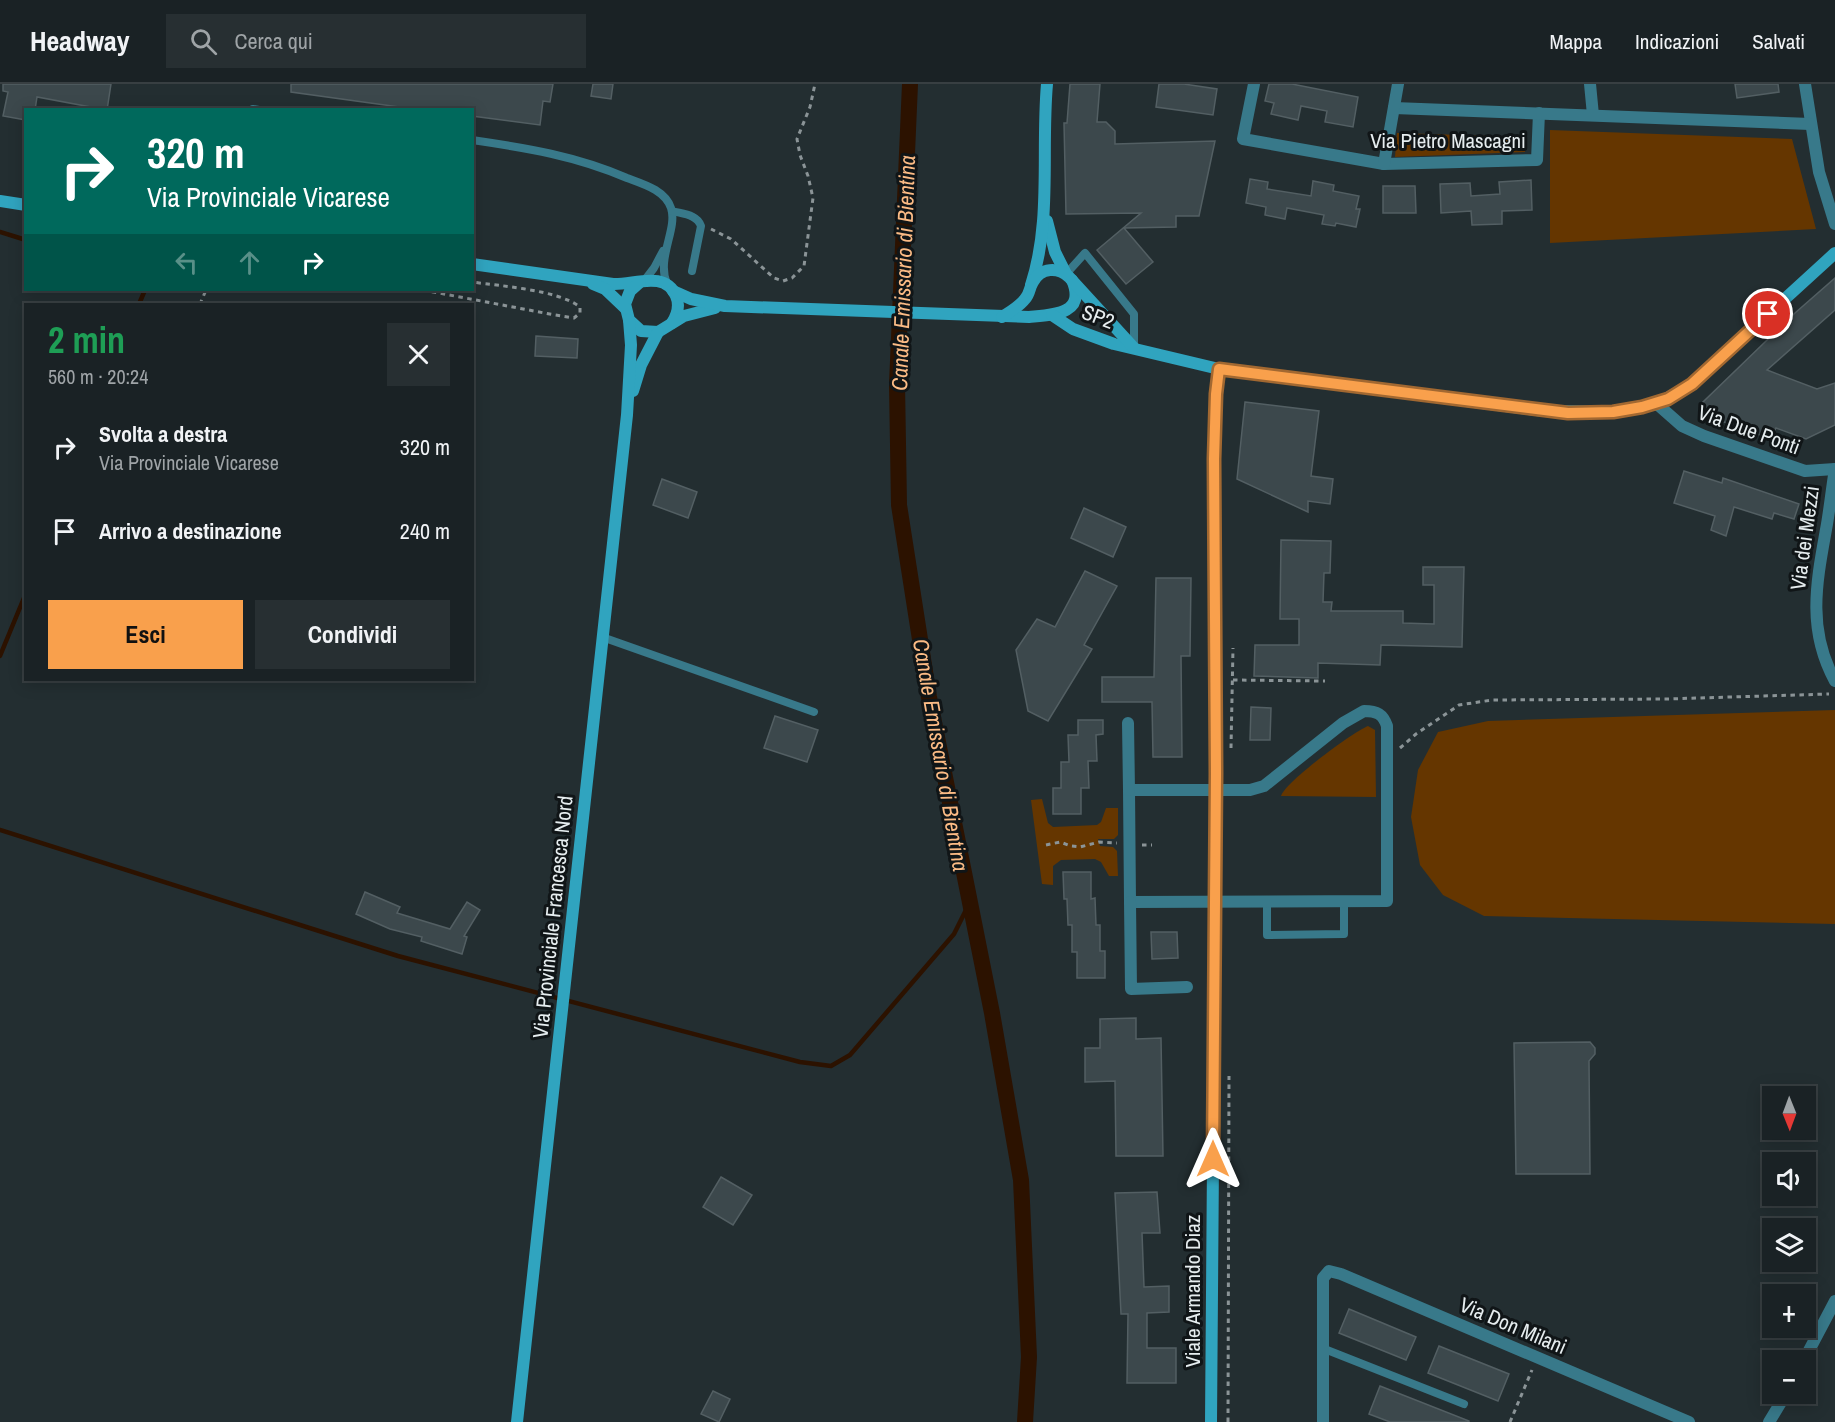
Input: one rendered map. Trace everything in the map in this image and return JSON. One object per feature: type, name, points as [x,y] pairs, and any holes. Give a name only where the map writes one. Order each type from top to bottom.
[{"type":"main road","points":[[1047,84],[1044,211],[1039,260],[1030,288],[1034,306],[1048,315]]},
{"type":"main road","points":[[0,201],[24,205]]},
{"type":"main road","points":[[474,264],[613,284],[659,281],[691,299],[725,306],[1029,317],[1065,312],[1074,301],[1075,287],[1051,239],[1044,211]]},
{"type":"main road","name":"SP2","points":[[1048,315],[1085,334],[1219,369],[1544,411],[1613,412],[1657,404],[1692,384],[1835,253]]},
{"type":"main road","points":[[1001,317],[1018,307],[1038,275],[1049,270],[1061,271],[1069,277]]},
{"type":"main road","name":"SP2","points":[[1069,277],[1134,348]]},
{"type":"main road","points":[[581,279],[604,290],[641,331],[658,332]]},
{"type":"main road","points":[[627,415],[632,345],[626,297],[642,281]]},
{"type":"main road","points":[[671,288],[678,302],[678,309],[672,323]]},
{"type":"main road","points":[[627,415],[638,375],[658,332],[696,312],[725,306]]},
{"type":"main road","name":"Viale Armando Diaz","points":[[1211,1422],[1216,789],[1214,459],[1219,369]]},
{"type":"main road","name":"Via Provinciale Francesca Nord","points":[[517,1422],[568,974],[627,415]]},
{"type":"street","name":"Via Pietro Mascagni","points":[[1254,84],[1243,139],[1384,164],[1537,160],[1539,113]]},
{"type":"street","points":[[1384,164],[1398,84]]},
{"type":"street","points":[[1590,84],[1593,115]]},
{"type":"street","points":[[1805,84],[1818,172],[1835,224]]},
{"type":"street","name":"Via Pietro Mascagni","points":[[1394,108],[1810,124]]},
{"type":"street","name":"Via Due Ponti","points":[[1657,404],[1682,426],[1704,436],[1805,471],[1835,469]]},
{"type":"street","name":"Via dei Mezzi","points":[[1835,469],[1816,585],[1815,609],[1816,630],[1827,667],[1835,681]]},
{"type":"street","points":[[1129,789],[1250,790],[1264,786],[1343,723],[1364,711],[1377,712],[1385,720],[1387,726],[1387,902],[1130,902]]},
{"type":"street","points":[[1128,723],[1131,988],[1187,987]]},
{"type":"street","name":"Via Don Milani","points":[[1322,1348],[1323,1278],[1329,1271],[1341,1274],[1689,1422]]},
{"type":"street","points":[[1809,1350],[1835,1300]]},
{"type":"street","points":[[1322,1348],[1324,1422]]},
{"type":"street","points":[[1769,1422],[1780,1404]]},
{"type":"lane","points":[[474,140],[534,149],[578,159],[655,190],[666,199],[672,211],[664,269],[671,288]]},
{"type":"lane","points":[[672,211],[698,219],[701,226],[692,271]]},
{"type":"lane","points":[[642,281],[657,262],[667,241]]},
{"type":"lane","points":[[1069,277],[1085,253],[1134,314],[1134,348]]},
{"type":"lane","points":[[602,637],[814,712]]},
{"type":"lane","points":[[1267,902],[1267,935],[1344,934],[1344,902]]},
{"type":"lane","points":[[1322,1348],[1464,1404]]},
{"type":"path","points":[[701,226],[731,239],[774,278],[788,280],[800,272],[804,266],[813,198],[797,139],[810,107],[815,84]]},
{"type":"path","points":[[428,291],[574,318],[580,313],[580,307],[571,300],[527,290],[474,282]]},
{"type":"path","points":[[1233,680],[1325,681]]},
{"type":"path","points":[[1388,759],[1416,734],[1440,717],[1459,705],[1470,703],[1492,700],[1666,699],[1835,694]]},
{"type":"path","points":[[1046,845],[1052,842],[1080,847],[1099,842],[1152,845]]},
{"type":"path","points":[[1510,1422],[1538,1358]]},
{"type":"shaded area","points":[[1550,130],[1792,139],[1816,229],[1550,243]]},
{"type":"shaded area","points":[[1397,133],[1526,137],[1525,152],[1395,157]]},
{"type":"shaded area","points":[[1835,710],[1835,924],[1484,916],[1443,895],[1420,865],[1411,817],[1418,770],[1438,732],[1488,721]]},
{"type":"shaded area","points":[[1368,726],[1375,730],[1376,797],[1281,796],[1285,789],[1306,769]]},
{"type":"shaded area","points":[[1042,799],[1048,823],[1053,827],[1097,825],[1101,822],[1106,808],[1118,808],[1118,835],[1114,839],[1098,839],[1100,846],[1113,847],[1117,851],[1118,876],[1109,876],[1101,862],[1095,859],[1061,860],[1053,866],[1053,885],[1042,884],[1031,800]]},
{"type":"building","points":[[3,84],[111,84],[107,108],[37,97],[35,108],[24,108],[24,120],[3,116],[8,92],[3,91]]},
{"type":"building","points":[[291,84],[553,84],[550,102],[543,101],[540,125],[474,116],[474,108],[407,108],[291,92]]},
{"type":"building","points":[[593,84],[613,84],[611,99],[591,96]]},
{"type":"building","points":[[1070,84],[1100,84],[1097,122],[1106,122],[1115,131],[1115,144],[1215,141],[1199,216],[1176,216],[1176,227],[1124,228],[1153,262],[1126,284],[1097,250],[1141,213],[1066,214],[1064,123],[1067,123]]},
{"type":"building","points":[[1159,84],[1184,84],[1217,89],[1213,115],[1156,107]]},
{"type":"building","points":[[1269,84],[1292,84],[1358,97],[1353,127],[1325,122],[1327,111],[1301,106],[1298,120],[1271,114],[1274,103],[1265,101]]},
{"type":"building","points":[[1735,84],[1778,84],[1779,92],[1737,98]]},
{"type":"building","points":[[1250,179],[1268,182],[1267,189],[1311,196],[1313,181],[1334,185],[1333,191],[1359,196],[1356,209],[1360,209],[1356,227],[1336,223],[1335,226],[1322,224],[1324,215],[1287,208],[1285,219],[1265,215],[1266,207],[1246,203]]},
{"type":"building","points":[[1531,180],[1532,210],[1502,211],[1502,224],[1472,225],[1471,211],[1441,213],[1440,184],[1470,183],[1471,196],[1500,194],[1499,182]]},
{"type":"building","points":[[1383,186],[1415,186],[1416,213],[1383,213]]},
{"type":"building","points":[[1835,278],[1835,310],[1767,370],[1817,389],[1835,383],[1835,425],[1806,439],[1776,428],[1771,439],[1699,413],[1702,403],[1795,313]]},
{"type":"building","points":[[536,336],[578,339],[577,358],[535,356]]},
{"type":"building","points":[[1245,402],[1319,411],[1311,476],[1333,479],[1330,504],[1308,501],[1308,512],[1237,479]]},
{"type":"building","points":[[1684,471],[1722,483],[1723,478],[1799,504],[1794,519],[1774,513],[1772,519],[1734,507],[1726,536],[1711,530],[1715,516],[1674,503]]},
{"type":"building","points":[[662,479],[697,492],[688,518],[653,505]]},
{"type":"building","points":[[1084,508],[1126,527],[1113,557],[1071,538]]},
{"type":"building","points":[[1281,540],[1331,541],[1330,573],[1324,573],[1323,602],[1332,602],[1331,611],[1403,611],[1403,623],[1434,624],[1434,585],[1423,585],[1423,567],[1464,567],[1462,647],[1381,645],[1380,665],[1318,663],[1318,678],[1254,676],[1255,645],[1299,645],[1299,619],[1280,619]]},
{"type":"building","points":[[1085,571],[1117,586],[1084,645],[1092,649],[1048,721],[1028,711],[1016,650],[1037,619],[1055,627]]},
{"type":"building","points":[[1156,578],[1191,578],[1190,656],[1181,656],[1182,757],[1153,757],[1152,702],[1102,702],[1102,677],[1154,677]]},
{"type":"building","points":[[1251,707],[1271,708],[1270,740],[1250,740]]},
{"type":"building","points":[[775,716],[818,730],[807,762],[764,748]]},
{"type":"building","points":[[1078,720],[1103,720],[1103,734],[1096,735],[1097,761],[1088,761],[1089,788],[1081,788],[1081,814],[1053,814],[1053,788],[1061,788],[1061,762],[1069,762],[1068,735],[1078,735]]},
{"type":"building","points":[[1063,872],[1091,872],[1091,899],[1095,898],[1096,925],[1100,925],[1100,951],[1105,951],[1105,978],[1077,978],[1077,952],[1072,952],[1072,925],[1068,925]]},
{"type":"building","points":[[365,892],[400,907],[397,913],[450,929],[467,902],[480,910],[464,936],[467,937],[462,954],[421,941],[422,937],[390,929],[356,914]]},
{"type":"building","points":[[1151,932],[1177,932],[1178,958],[1152,959]]},
{"type":"building","points":[[1136,1018],[1136,1039],[1161,1038],[1163,1156],[1116,1156],[1115,1081],[1085,1082],[1085,1048],[1100,1048],[1100,1019]]},
{"type":"building","points":[[1590,1042],[1595,1048],[1595,1054],[1589,1061],[1590,1174],[1516,1174],[1514,1043]]},
{"type":"building","points":[[721,1177],[752,1195],[733,1225],[703,1207]]},
{"type":"building","points":[[1157,1192],[1160,1233],[1142,1233],[1144,1287],[1169,1286],[1169,1312],[1147,1313],[1147,1348],[1176,1348],[1176,1383],[1127,1383],[1128,1314],[1121,1314],[1115,1193]]},
{"type":"building","points":[[1349,1309],[1416,1337],[1406,1360],[1339,1333]]},
{"type":"building","points":[[1439,1346],[1509,1374],[1498,1401],[1428,1373]]},
{"type":"building","points":[[1380,1386],[1469,1422],[1390,1422],[1369,1414]]},
{"type":"building","points":[[713,1391],[730,1399],[719,1422],[701,1414]]},
{"type":"waterway","name":"Canale Emissario di Bientina","points":[[910,84],[897,384],[899,505],[929,697],[992,1013],[1021,1180],[1029,1357],[1025,1422]]},
{"type":"waterway","points":[[0,232],[24,239]]},
{"type":"waterway","points":[[139,303],[145,291]]},
{"type":"waterway","points":[[0,656],[24,598]]},
{"type":"waterway","points":[[0,830],[398,956],[800,1062],[831,1066],[850,1055],[954,934],[970,902]]},
{"type":"route","points":[[1213,1159],[1216,773],[1214,459],[1219,369],[1544,411],[1613,412],[1657,404],[1680,392],[1692,384],[1768,314]]}]
